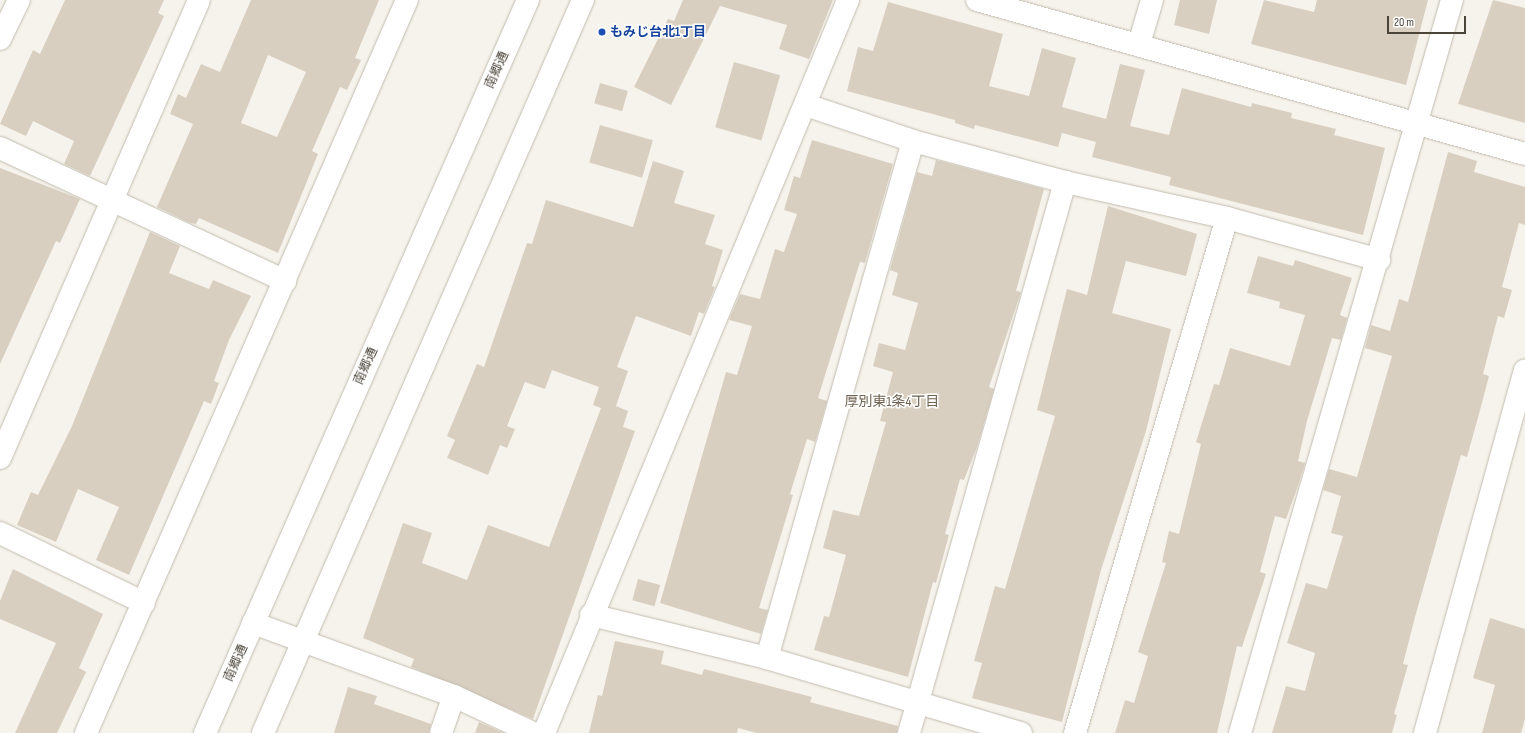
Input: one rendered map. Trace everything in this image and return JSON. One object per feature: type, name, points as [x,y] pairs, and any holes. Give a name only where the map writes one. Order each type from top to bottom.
[{"type":"street","points":[[0,39],[19,0]]},
{"type":"street","points":[[0,458],[110,201],[199,0]]},
{"type":"street","points":[[86,733],[407,0]]},
{"type":"street","name":"南郷通","points":[[205,733],[528,0]]},
{"type":"street","points":[[263,733],[583,0]]},
{"type":"street","points":[[544,733],[591,615],[806,105],[848,0]]},
{"type":"street","points":[[977,0],[1525,154]]},
{"type":"street","points":[[1138,44],[1152,0]]},
{"type":"street","points":[[1240,733],[1379,260],[1416,123],[1452,0]]},
{"type":"street","points":[[806,105],[914,141],[1065,182],[1227,218],[1379,260]]},
{"type":"street","points":[[767,658],[914,141]]},
{"type":"street","points":[[0,148],[110,201],[285,280]]},
{"type":"street","points":[[909,733],[1065,182]]},
{"type":"street","points":[[1074,733],[1227,218]]},
{"type":"street","points":[[1425,733],[1525,371]]},
{"type":"street","points":[[0,533],[144,603]]},
{"type":"street","points":[[591,615],[767,658],[917,705],[1021,733]]},
{"type":"street","points":[[253,623],[454,696],[534,733]]},
{"type":"street","points":[[441,733],[454,696]]},
{"type":"building","points":[[65,0],[164,0],[158,13],[164,16],[90,176],[64,164],[74,141],[33,121],[26,136],[0,124],[33,50],[40,54]]},
{"type":"building","points":[[251,0],[379,0],[355,58],[361,60],[347,90],[340,87],[312,151],[318,154],[278,253],[199,218],[196,224],[190,223],[157,207],[193,124],[170,114],[178,94],[186,98],[201,64],[220,72]],"holes":[[[268,55],[306,72],[277,137],[241,123]]]},
{"type":"building","points":[[683,0],[833,0],[809,59],[779,49],[787,25],[720,6],[671,105],[634,87],[668,19],[674,21]]},
{"type":"building","points":[[1180,0],[1217,0],[1209,34],[1174,25]]},
{"type":"building","points":[[1264,0],[1314,12],[1317,0],[1428,0],[1406,85],[1251,44]]},
{"type":"building","points":[[1493,0],[1525,8],[1525,123],[1458,104]]},
{"type":"building","points":[[888,2],[1003,34],[989,86],[1029,96],[1042,48],[1076,58],[1062,107],[1106,119],[1120,64],[1145,70],[1130,126],[1169,135],[1182,88],[1251,107],[1252,103],[1292,113],[1291,118],[1336,129],[1334,135],[1385,148],[1363,235],[1169,185],[1171,177],[1092,157],[1096,142],[1062,133],[1058,147],[975,125],[974,129],[955,123],[955,120],[847,91],[858,47],[873,51]]},
{"type":"building","points":[[734,62],[780,75],[761,141],[715,127]]},
{"type":"building","points":[[600,83],[628,91],[622,111],[594,103]]},
{"type":"building","points":[[600,125],[653,140],[642,178],[589,162]]},
{"type":"building","points":[[812,140],[893,164],[865,263],[860,262],[818,398],[827,401],[815,442],[807,439],[790,494],[793,495],[759,608],[768,610],[761,634],[660,603],[726,372],[737,375],[752,326],[729,320],[740,294],[760,299],[775,249],[784,252],[797,214],[784,210],[794,176],[800,178]]},
{"type":"building","points":[[1448,152],[1477,161],[1474,172],[1525,187],[1525,225],[1519,223],[1502,287],[1512,290],[1504,318],[1498,316],[1483,374],[1489,376],[1467,457],[1461,455],[1415,617],[1403,664],[1408,665],[1394,714],[1397,715],[1392,733],[1272,733],[1286,686],[1305,691],[1315,653],[1287,643],[1306,583],[1327,589],[1343,536],[1331,533],[1341,496],[1323,490],[1329,469],[1357,477],[1392,356],[1365,348],[1371,325],[1390,331],[1399,299],[1408,302]]},
{"type":"building","points":[[936,160],[1044,189],[1016,291],[1021,292],[989,387],[994,389],[977,447],[964,480],[960,479],[945,534],[949,535],[936,583],[933,582],[908,677],[814,650],[824,616],[829,617],[846,555],[823,548],[833,510],[859,516],[886,422],[880,421],[893,372],[873,366],[879,343],[905,350],[918,303],[892,295],[898,273],[890,270],[917,172],[932,176]]},
{"type":"building","points":[[653,161],[684,171],[674,203],[715,215],[705,244],[723,250],[712,286],[715,287],[704,314],[699,312],[691,336],[636,316],[617,367],[628,371],[616,406],[628,411],[623,427],[635,431],[533,719],[411,667],[414,659],[363,638],[403,523],[432,533],[422,563],[467,580],[488,525],[549,547],[601,408],[593,405],[599,387],[552,370],[545,389],[525,382],[507,426],[515,429],[507,448],[500,445],[488,475],[447,458],[455,440],[447,436],[477,364],[484,367],[527,243],[532,244],[546,200],[633,227]]},
{"type":"building","points":[[0,168],[80,199],[60,243],[56,241],[0,364]]},
{"type":"building","points":[[1108,206],[1197,234],[1186,276],[1126,261],[1112,313],[1171,329],[1146,431],[1101,570],[1062,722],[972,698],[982,663],[974,661],[995,586],[1005,589],[1055,416],[1037,410],[1067,289],[1087,295]]},
{"type":"building","points":[[150,232],[180,246],[169,273],[209,289],[213,280],[251,296],[229,340],[214,381],[219,383],[211,404],[204,401],[129,575],[96,560],[119,507],[78,489],[56,542],[17,525],[31,492],[38,495],[72,426]]},
{"type":"building","points":[[1258,256],[1293,266],[1295,260],[1352,278],[1340,315],[1347,318],[1341,340],[1332,338],[1307,421],[1298,461],[1305,463],[1286,519],[1275,516],[1260,572],[1266,574],[1242,647],[1237,646],[1217,733],[1115,733],[1125,700],[1134,703],[1148,656],[1138,652],[1166,563],[1162,562],[1169,531],[1179,534],[1201,444],[1196,442],[1214,384],[1219,385],[1230,348],[1290,366],[1305,315],[1279,308],[1280,302],[1247,293]]},
{"type":"building","points":[[13,569],[103,614],[79,668],[86,672],[57,733],[15,733],[56,643],[0,619],[0,601]]},
{"type":"building","points":[[638,579],[660,585],[655,606],[632,600]]},
{"type":"building","points":[[1490,618],[1525,629],[1525,719],[1521,733],[1482,733],[1495,685],[1473,678]]},
{"type":"building","points":[[615,641],[664,651],[661,664],[702,675],[704,669],[812,697],[810,702],[898,726],[897,733],[757,733],[738,728],[737,733],[589,733],[598,695],[602,696]]},
{"type":"building","points":[[348,687],[377,696],[374,704],[431,724],[429,733],[334,733]]},
{"type":"building","points":[[479,722],[504,733],[475,733]]},
{"type":"place","name":"もみじ台北1丁目","points":[[602,32]]},
{"type":"district","name":"厚別東1条4丁目","points":[[892,402]]}]
